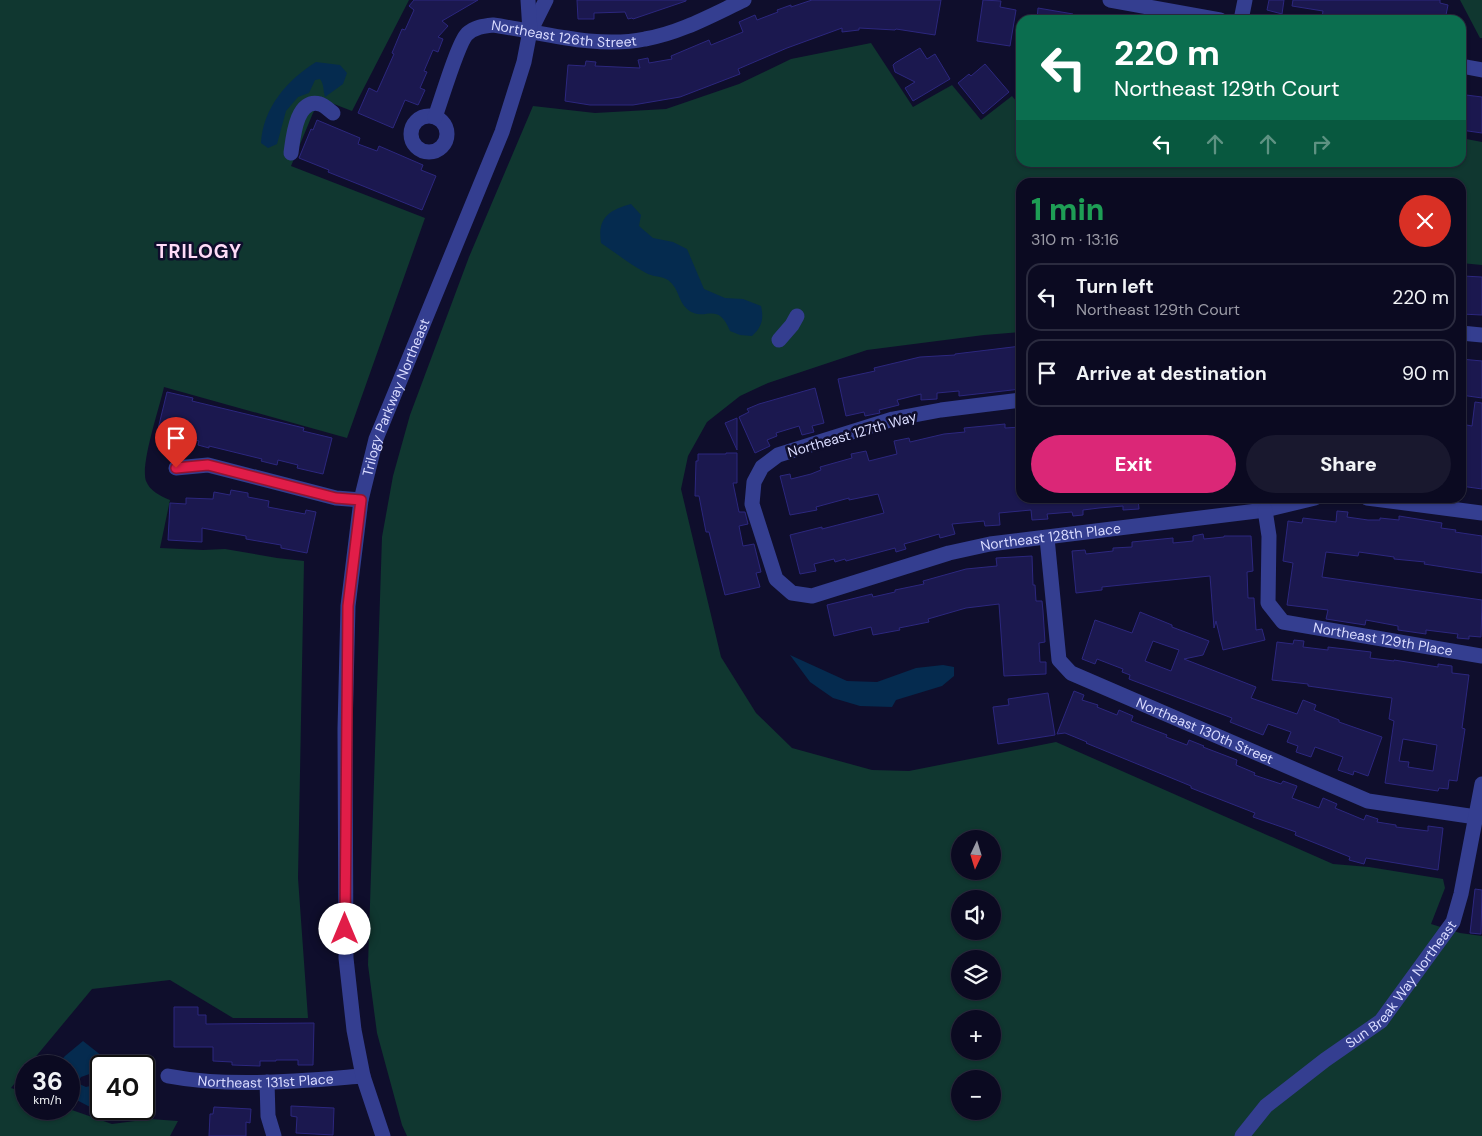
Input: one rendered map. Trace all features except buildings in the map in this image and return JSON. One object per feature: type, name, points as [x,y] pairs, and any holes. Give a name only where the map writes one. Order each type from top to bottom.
[{"type":"street","name":"Trilogy Parkway Northeast","points":[[383,1136],[363,1076],[354,1030],[348,989],[345,929],[348,606],[361,500],[376,439],[502,132],[524,62],[530,31],[528,0]]},
{"type":"street","name":"Trilogy Parkway Northeast","points":[[530,31],[546,0]]},
{"type":"street","name":"Northeast 126th Street","points":[[435,117],[463,40],[474,28],[492,25],[589,40],[644,40],[681,30],[744,0]]},
{"type":"street","points":[[1110,0],[1192,15]]},
{"type":"street","points":[[1242,15],[1244,0]]},
{"type":"street","points":[[1466,67],[1482,70]]},
{"type":"street","points":[[291,153],[295,124],[302,111],[313,104],[321,104],[333,113]]},
{"type":"street","points":[[779,340],[797,316]]},
{"type":"street","points":[[1466,333],[1482,335]]},
{"type":"street","name":"Northeast 127th Way","points":[[792,592],[776,578],[752,504],[754,482],[762,467],[778,455],[893,420],[941,410],[1016,401]]},
{"type":"street","points":[[176,468],[208,465],[336,498],[361,500]]},
{"type":"street","name":"Northeast 128th Place","points":[[792,592],[812,596],[949,554],[990,544],[1265,510],[1294,503]]},
{"type":"street","points":[[1405,503],[1482,513]]},
{"type":"street","name":"Northeast 129th Place","points":[[1265,510],[1269,536],[1268,603],[1283,622],[1482,656]]},
{"type":"street","name":"Northeast 130th Street","points":[[1047,538],[1071,673],[1368,800],[1476,817]]},
{"type":"street","name":"Sun Break Way Northeast","points":[[1242,1136],[1266,1106],[1324,1060],[1381,1021],[1453,922],[1461,894],[1482,784]]},
{"type":"street","name":"Northeast 131st Place","points":[[168,1076],[196,1081],[267,1082],[363,1076]]},
{"type":"street","points":[[267,1082],[268,1116],[274,1136]]},
{"type":"green space","points":[[0,0],[409,0],[352,111],[321,99],[313,113],[291,166],[425,218],[347,438],[164,387],[146,462],[145,473],[148,485],[156,493],[170,500],[160,548],[225,549],[304,561],[298,878],[308,1018],[233,1018],[170,980],[92,989],[37,1055],[15,1055],[15,1083],[11,1088],[15,1089],[15,1120],[80,1120],[80,1113],[90,1116],[90,1120],[101,1120],[112,1124],[155,1119],[178,1121],[170,1136],[0,1136]]},
{"type":"green space","points":[[1460,0],[1482,0],[1482,38],[1480,38]]},
{"type":"green space","points":[[871,43],[913,107],[952,85],[981,120],[1012,96],[1016,101],[1016,167],[1466,167],[1466,139],[1482,142],[1482,265],[1466,263],[1466,178],[1016,178],[1016,332],[867,350],[768,383],[740,396],[707,422],[688,456],[681,489],[721,657],[756,713],[792,748],[872,770],[909,771],[1056,742],[1333,864],[1369,867],[1443,879],[1445,888],[1431,924],[1460,933],[1482,936],[1482,1136],[407,1136],[402,1125],[377,1033],[368,965],[382,537],[393,476],[410,415],[469,257],[533,106],[595,113],[666,109],[739,84],[791,59]]},
{"type":"water","points":[[316,62],[340,65],[347,73],[343,84],[325,97],[320,79],[315,80],[309,93],[298,97],[286,111],[277,144],[268,148],[261,143],[263,130],[266,118],[278,96],[295,77]]},
{"type":"water","points":[[631,204],[641,215],[639,226],[653,238],[673,242],[687,249],[704,289],[725,298],[743,299],[761,306],[761,322],[752,336],[740,335],[730,331],[725,321],[715,314],[693,313],[684,306],[672,283],[646,273],[601,243],[601,227],[606,216],[616,209]]},
{"type":"water","points":[[790,655],[847,681],[877,682],[916,668],[943,665],[954,667],[954,676],[942,686],[896,700],[892,707],[860,706],[833,698],[810,682]]},
{"type":"water","points":[[83,1041],[101,1055],[90,1055],[90,1074],[80,1078],[80,1055],[66,1055]]},
{"type":"water","points":[[80,1084],[86,1087],[90,1086],[90,1107],[80,1102]]},
{"type":"district","name":"TRILOGY","points":[[199,251]]},
{"type":"route","points":[[176,468],[208,465],[336,498],[361,500],[348,606],[345,929]]}]
